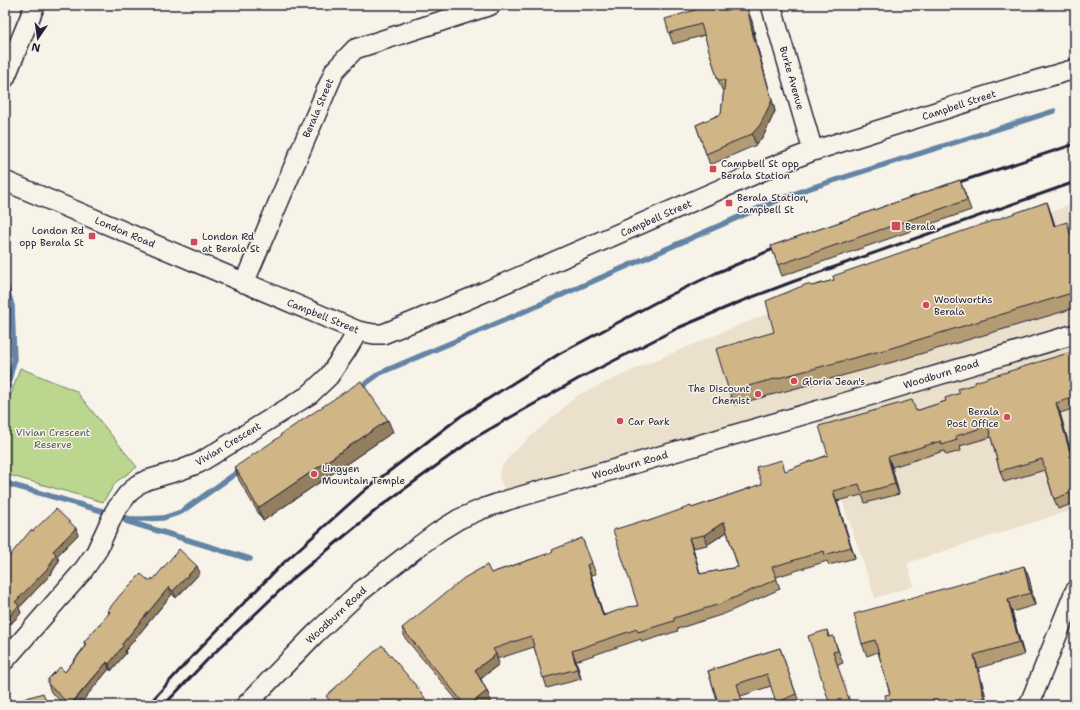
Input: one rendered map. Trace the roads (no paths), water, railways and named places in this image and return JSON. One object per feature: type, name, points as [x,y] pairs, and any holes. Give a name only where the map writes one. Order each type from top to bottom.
[{"type":"street","points":[[5,78],[35,5]]},
{"type":"street","name":"Berala Street","points":[[244,283],[335,70],[355,49],[491,5]]},
{"type":"street","name":"Burke Avenue","points":[[771,5],[813,151]]},
{"type":"street","name":"Campbell Street","points":[[244,283],[358,331],[374,334],[391,332],[769,168],[813,151],[1075,69]]},
{"type":"street","name":"London Road","points":[[5,181],[244,283]]},
{"type":"street","name":"Vivian Crescent","points":[[5,660],[82,572],[96,552],[112,518],[127,494],[137,485],[147,480],[199,463],[309,395],[329,376],[358,331]]},
{"type":"street","name":"Woodburn Road","points":[[246,705],[315,634],[361,591],[438,532],[482,509],[508,500],[875,394],[1075,334]]},
{"type":"street","points":[[1029,705],[1075,592]]},
{"type":"waterway","points":[[358,389],[380,373],[804,190],[1054,111]]},
{"type":"waterway","points":[[5,282],[12,306],[14,361],[5,395]]},
{"type":"waterway","points":[[5,483],[130,519],[163,518],[181,512],[242,469]]},
{"type":"waterway","points":[[126,521],[250,559]]},
{"type":"railway","points":[[950,185],[1075,144]]},
{"type":"railway","points":[[164,705],[209,658],[291,580],[381,506],[476,437],[578,379],[678,328],[792,282],[1075,182]]},
{"type":"railway","points":[[148,705],[197,651],[280,566],[366,489],[461,416],[559,354],[662,299],[716,273],[783,245]]},
{"type":"place","name":"Campbell St opp Berala Station","points":[[713,169]]},
{"type":"place","name":"Berala Station, Campbell St","points":[[729,203]]},
{"type":"place","name":"Berala","points":[[896,226]]},
{"type":"place","name":"London Rd opp Berala St","points":[[92,236]]},
{"type":"place","name":"London Rd at Berala St","points":[[194,242]]},
{"type":"place","name":"Woolworths Berala","points":[[926,305]]},
{"type":"place","name":"Gloria Jean's","points":[[794,381]]},
{"type":"place","name":"The Discount Chemist","points":[[758,394]]},
{"type":"place","name":"Berala Post Office","points":[[1007,417]]},
{"type":"place","name":"Car Park","points":[[620,421]]},
{"type":"place","name":"Lingyen Mountain Temple","points":[[314,474]]},
{"type":"park label","name":"Vivian Crescent Reserve","points":[[53,438]]}]
